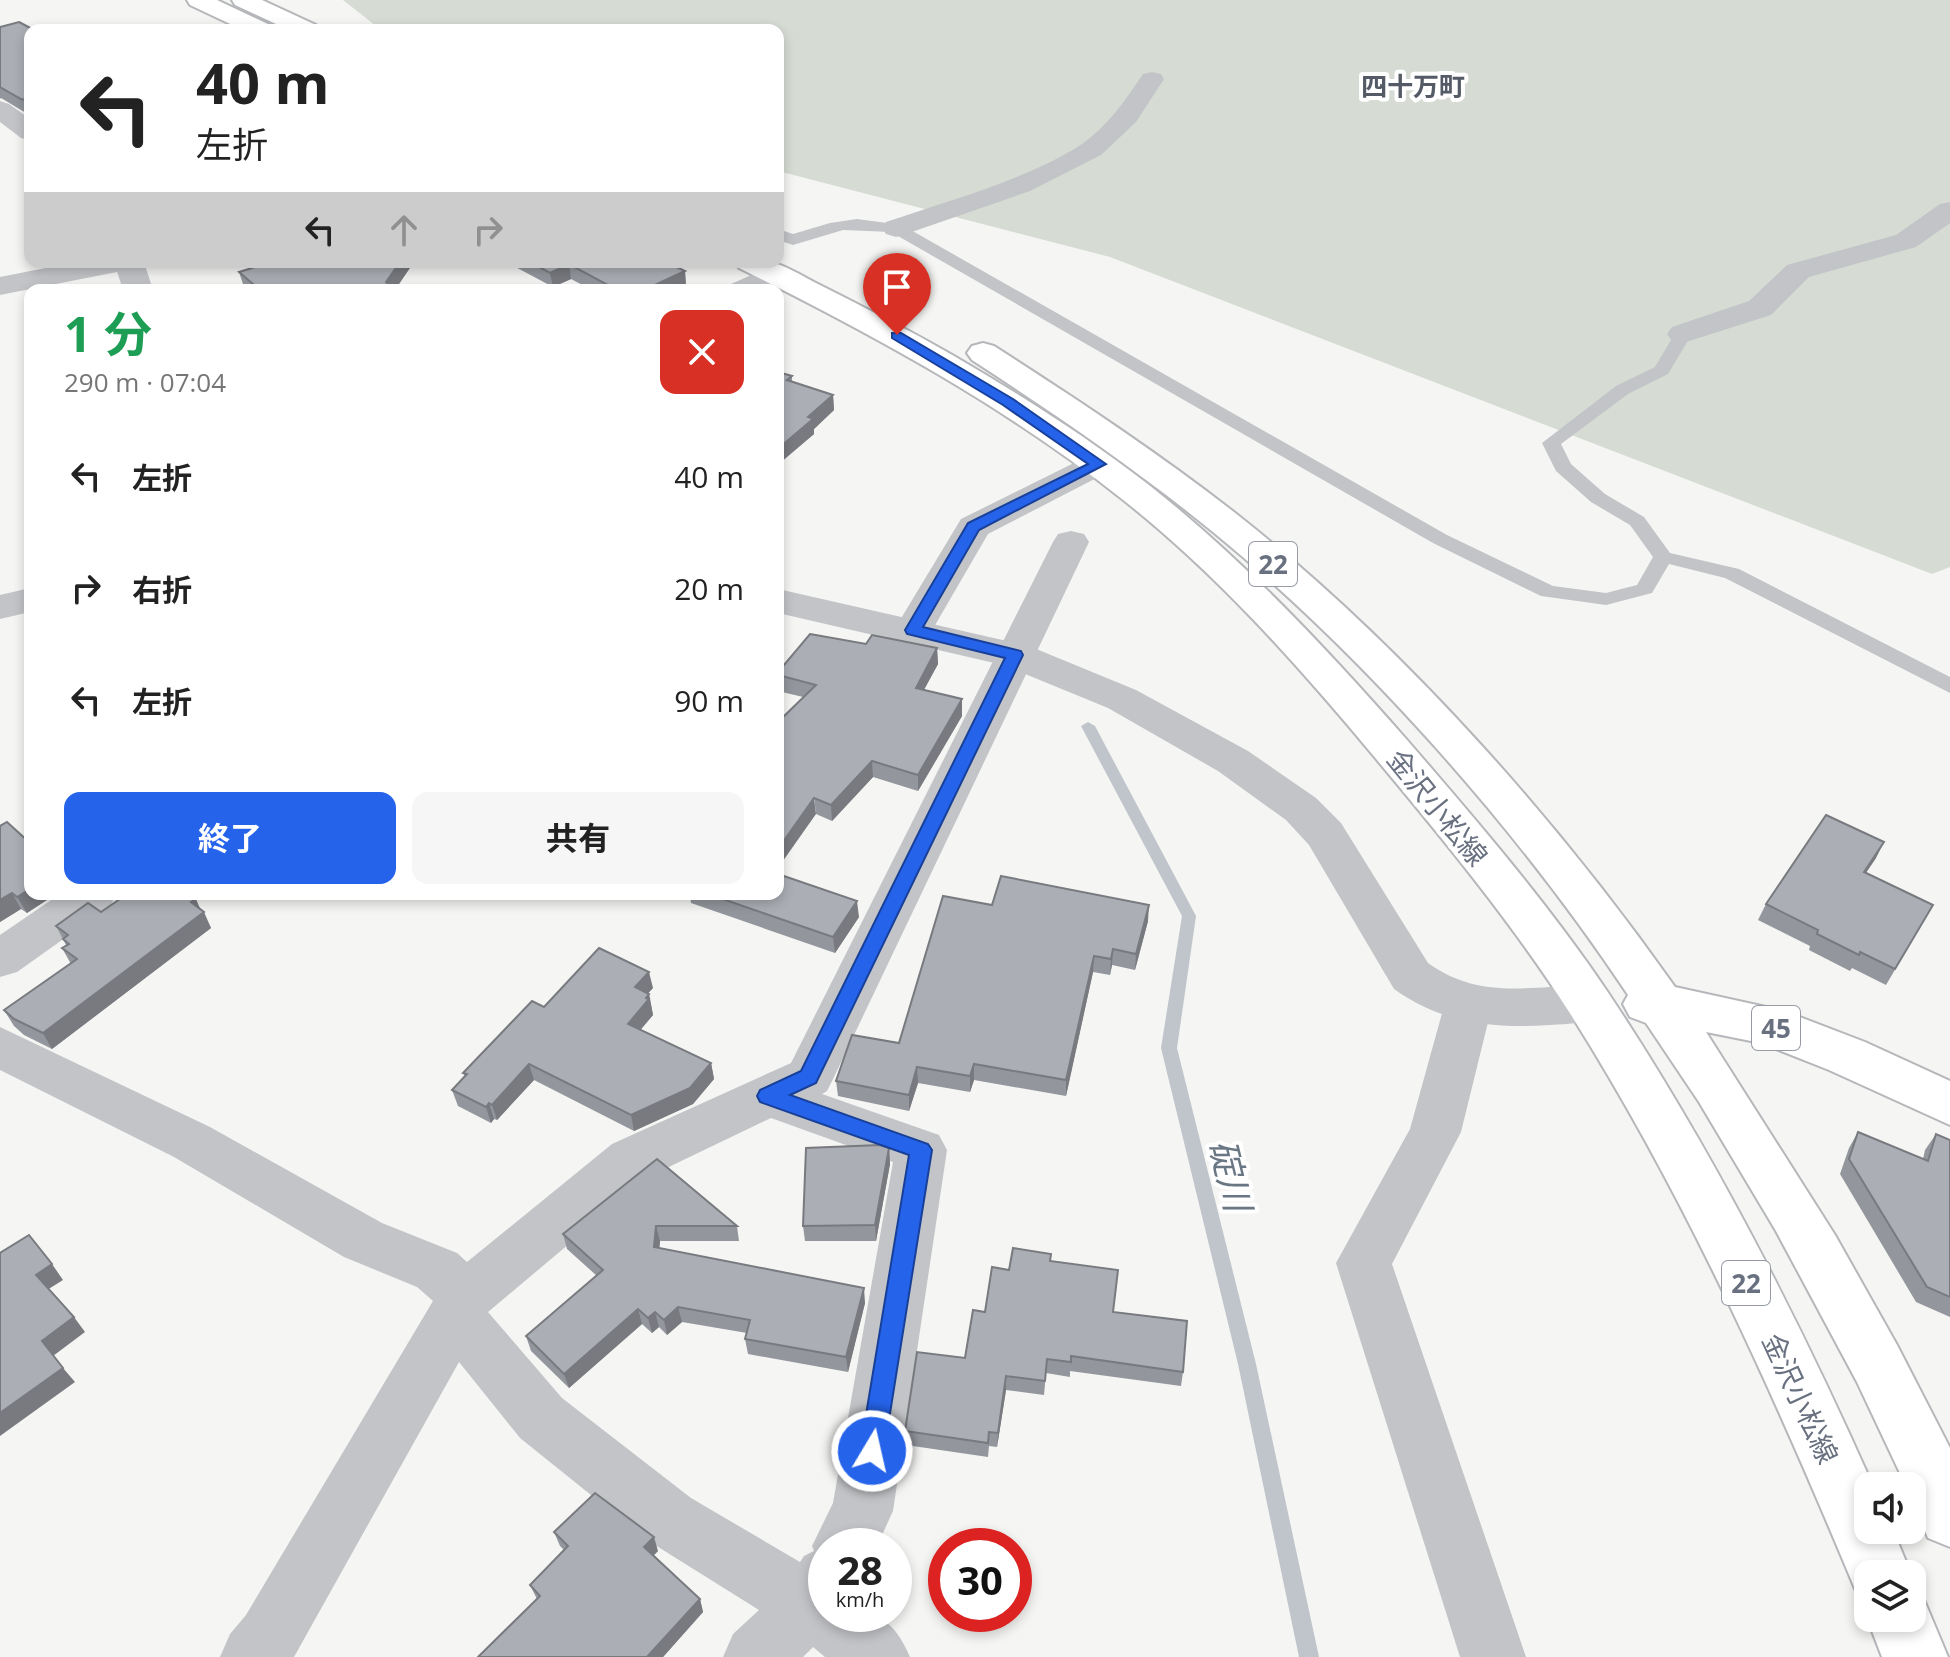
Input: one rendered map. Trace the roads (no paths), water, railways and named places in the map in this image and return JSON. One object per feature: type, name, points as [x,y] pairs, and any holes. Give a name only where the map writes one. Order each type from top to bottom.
[{"type":"main road","points":[[198,0],[249,24]]},
{"type":"main road","points":[[243,0],[295,24]]},
{"type":"main road","name":"金沢小松線","points":[[761,269],[844,307],[923,350],[1008,402],[1098,464],[1186,537],[1256,602],[1350,700],[1444,811],[1589,1004],[1670,1138],[1759,1308],[1874,1560]]},
{"type":"main road","name":"金沢小松線","points":[[761,269],[875,293],[1041,387],[1129,447],[1239,534],[1396,680],[1490,782],[1600,917],[1663,1004],[1744,1129],[1839,1291],[1950,1517]]},
{"type":"main road","name":"45","points":[[1589,1004],[1663,1004],[1767,1025],[1847,1056],[1950,1104]]},
{"type":"main road","points":[[1905,1632],[1915,1657]]},
{"type":"street","points":[[896,228],[1020,185],[1092,149],[1127,116],[1152,79]]},
{"type":"street","points":[[1,112],[24,128]]},
{"type":"street","points":[[1683,334],[1760,308],[1798,271],[1906,241],[1950,210]]},
{"type":"street","points":[[0,286],[92,268]]},
{"type":"street","points":[[913,630],[974,527],[1098,464]]},
{"type":"street","points":[[253,1657],[269,1638],[460,1306],[631,1160],[809,1077],[1071,542]]},
{"type":"street","points":[[0,607],[24,601]]},
{"type":"street","points":[[784,602],[1015,655],[1122,699],[1197,739],[1273,786],[1301,809],[1325,834],[1411,976],[1446,1000],[1468,1006],[1589,1004]]},
{"type":"street","points":[[0,959],[85,900]]},
{"type":"street","points":[[1468,1006],[1435,1132],[1364,1263],[1493,1657]]},
{"type":"street","points":[[0,1047],[192,1142],[363,1240],[437,1270],[541,1418],[669,1519],[808,1586]]},
{"type":"street","points":[[768,1096],[921,1150],[862,1511],[853,1528]]},
{"type":"street","points":[[756,1657],[808,1603]]},
{"type":"street","points":[[855,1632],[877,1657]]},
{"type":"lane","points":[[784,236],[793,240],[818,228],[845,225],[896,228],[1440,539],[1548,592],[1606,599],[1645,589],[1663,557]]},
{"type":"lane","points":[[1683,334],[1662,370],[1611,398],[1551,443],[1563,467],[1598,498],[1637,521],[1663,557],[1732,573],[1950,686]]},
{"type":"waterway","name":"碇川","points":[[1088,726],[1189,916],[1169,1048],[1247,1364],[1309,1657]]},
{"type":"district","name":"四十万町","points":[[1413,86]]}]
